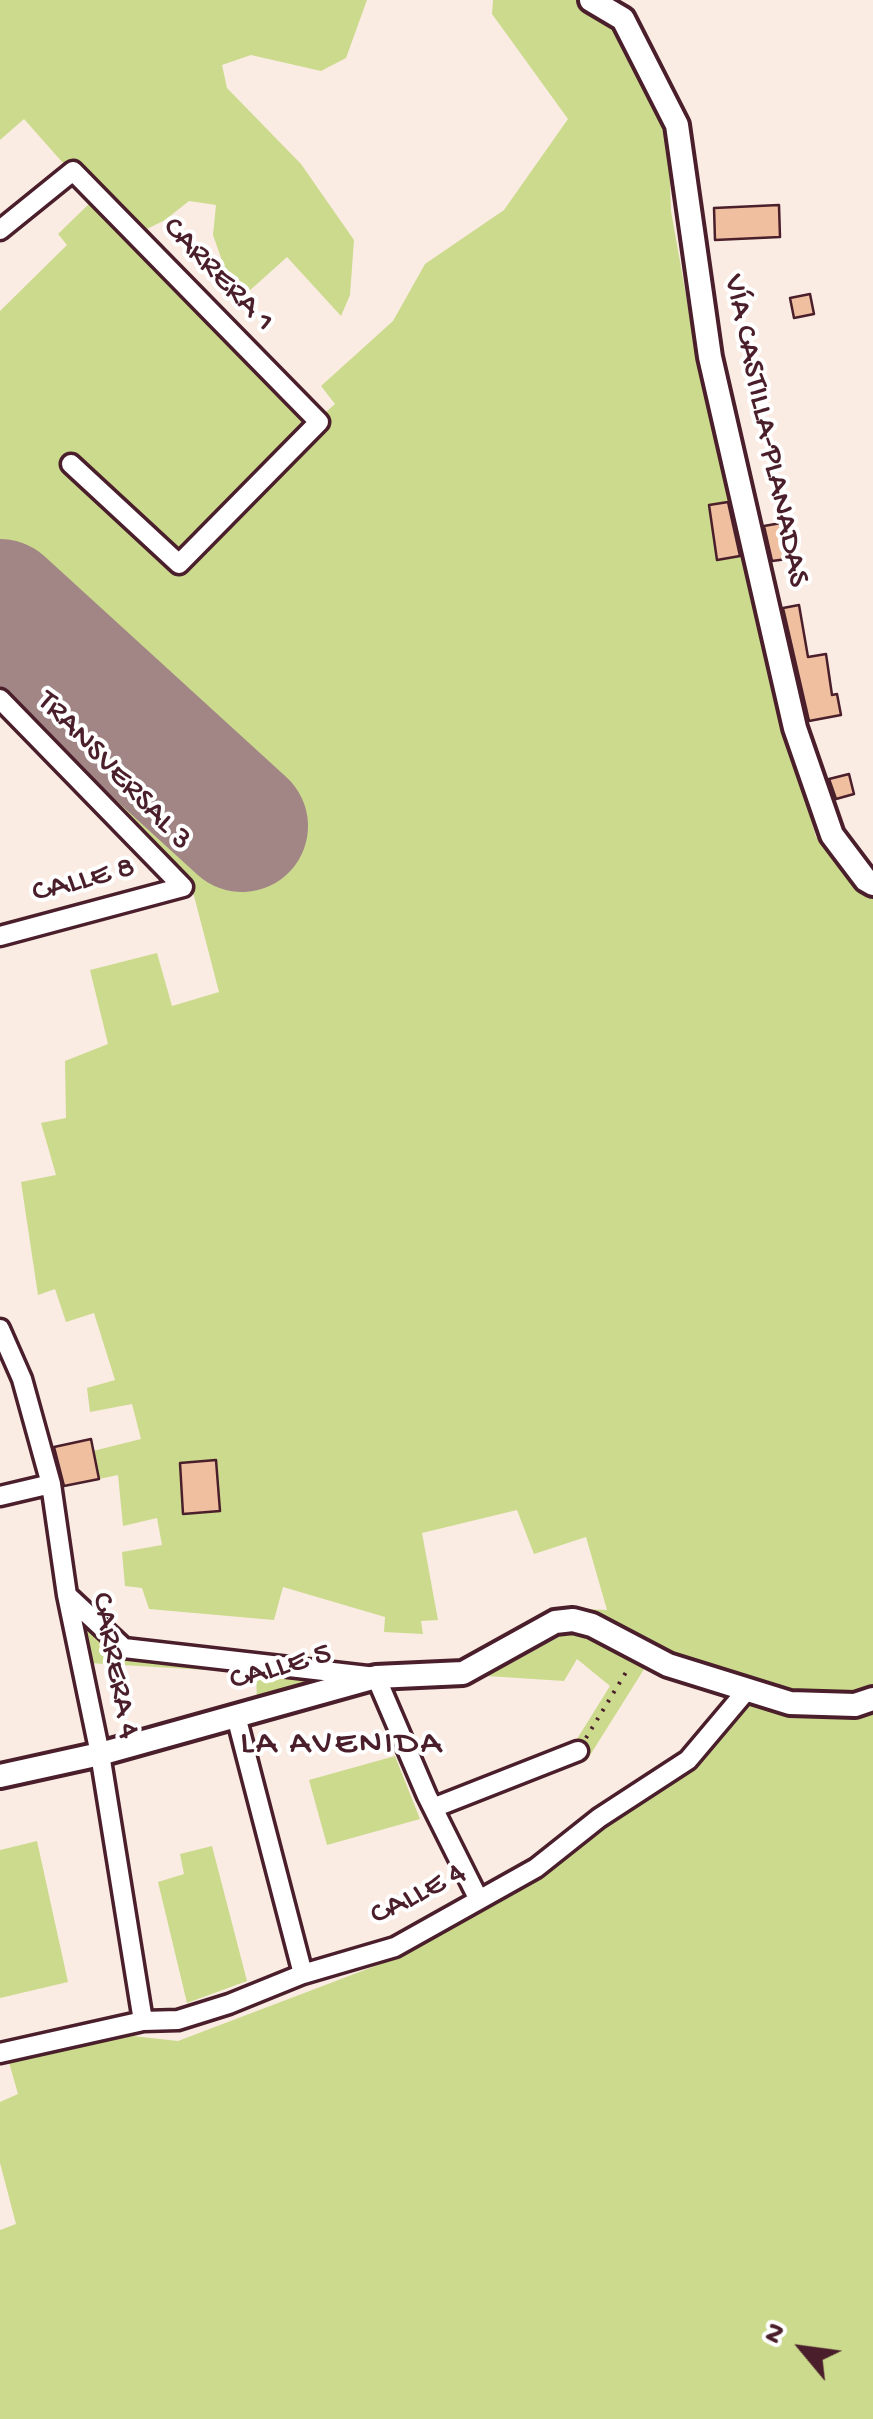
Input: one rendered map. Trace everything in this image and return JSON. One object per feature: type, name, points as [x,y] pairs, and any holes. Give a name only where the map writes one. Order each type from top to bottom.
[{"type":"main road","name":"VÍA CASTILLA-PLANADAS","points":[[591,0],[623,19],[678,125],[710,357],[795,728],[832,835],[873,884]]},
{"type":"main road","name":"CALLE 5","points":[[0,1776],[100,1754],[376,1677],[463,1673],[554,1622],[573,1620],[592,1625],[639,1651]]},
{"type":"main road","points":[[639,1651],[668,1665],[790,1703],[854,1705],[873,1699]]},
{"type":"street","name":"CARRERA 1","points":[[0,230],[72,170],[320,422],[179,564],[71,464]]},
{"type":"street","name":"TRANSVERSAL 3","points":[[0,698],[183,887]]},
{"type":"street","name":"CALLE 8","points":[[0,936],[183,887]]},
{"type":"street","name":"CARRERA 4","points":[[0,1329],[22,1378],[51,1484],[143,2021]]},
{"type":"street","points":[[0,1496],[51,1484]]},
{"type":"street","points":[[67,1595],[124,1648],[376,1677],[433,1808],[479,1900]]},
{"type":"street","name":"CALLE 4","points":[[0,2053],[143,2021],[178,2020],[303,1974],[395,1947],[536,1868],[599,1818],[688,1760],[747,1690]]},
{"type":"street","points":[[236,1716],[303,1974]]},
{"type":"street","points":[[433,1808],[578,1750]]},
{"type":"path","points":[[578,1750],[639,1651]]},
{"type":"green space","points":[[0,0],[367,0],[346,58],[321,71],[251,55],[222,65],[227,88],[301,164],[354,240],[350,295],[341,316],[287,257],[247,293],[225,269],[213,235],[216,205],[189,201],[145,230],[63,163],[24,119],[0,140]]},
{"type":"green space","points":[[493,0],[579,0],[616,23],[668,130],[671,211],[695,346],[785,727],[816,837],[873,890],[873,1690],[853,1696],[789,1694],[672,1655],[584,1609],[607,1610],[586,1537],[534,1554],[517,1510],[422,1533],[438,1620],[421,1621],[423,1634],[384,1632],[385,1617],[283,1587],[274,1620],[149,1609],[142,1588],[125,1586],[122,1552],[162,1545],[157,1518],[123,1526],[118,1475],[99,1479],[93,1451],[141,1439],[132,1404],[90,1412],[87,1388],[115,1380],[94,1313],[66,1322],[55,1289],[38,1295],[21,1182],[56,1175],[41,1123],[66,1118],[65,1061],[108,1044],[90,970],[157,953],[172,1006],[219,992],[193,892],[0,688],[0,311],[67,245],[58,234],[92,201],[109,223],[312,422],[319,418],[335,404],[321,386],[393,321],[425,264],[504,210],[568,119],[492,14]]},
{"type":"green space","points":[[76,1611],[123,1657],[347,1679],[257,1701],[256,1673],[89,1663]]},
{"type":"green space","points":[[570,1631],[646,1666],[587,1760],[449,1815],[436,1794],[577,1739],[610,1686],[577,1659],[564,1681],[487,1676]]},
{"type":"green space","points":[[745,1701],[854,1717],[873,1710],[873,2419],[0,2419],[0,2230],[16,2224],[0,2163],[0,2102],[18,2094],[8,2059],[133,2036],[178,2041],[391,1960],[541,1873]]},
{"type":"green space","points":[[395,1756],[420,1819],[327,1845],[309,1780]]},
{"type":"green space","points":[[37,1841],[68,1982],[0,1998],[0,1850]]},
{"type":"green space","points":[[212,1846],[247,1981],[187,2003],[158,1882],[184,1874],[180,1854]]},
{"type":"building","points":[[779,205],[780,237],[715,240],[714,208]]},
{"type":"building","points":[[810,294],[814,314],[794,318],[790,298]]},
{"type":"building","points":[[728,502],[740,556],[717,560],[709,505]]},
{"type":"building","points":[[781,523],[787,559],[772,561],[764,526]]},
{"type":"building","points":[[799,605],[808,657],[826,654],[832,695],[837,694],[841,715],[809,721],[783,608]]},
{"type":"building","points":[[849,774],[854,794],[836,799],[829,779]]},
{"type":"building","points":[[91,1439],[99,1479],[64,1486],[54,1447]]},
{"type":"building","points":[[216,1460],[220,1511],[183,1514],[180,1463]]},
{"type":"runway","points":[[0,605],[242,826]]},
{"type":"district","name":"LA AVENIDA","points":[[342,1746]]}]
